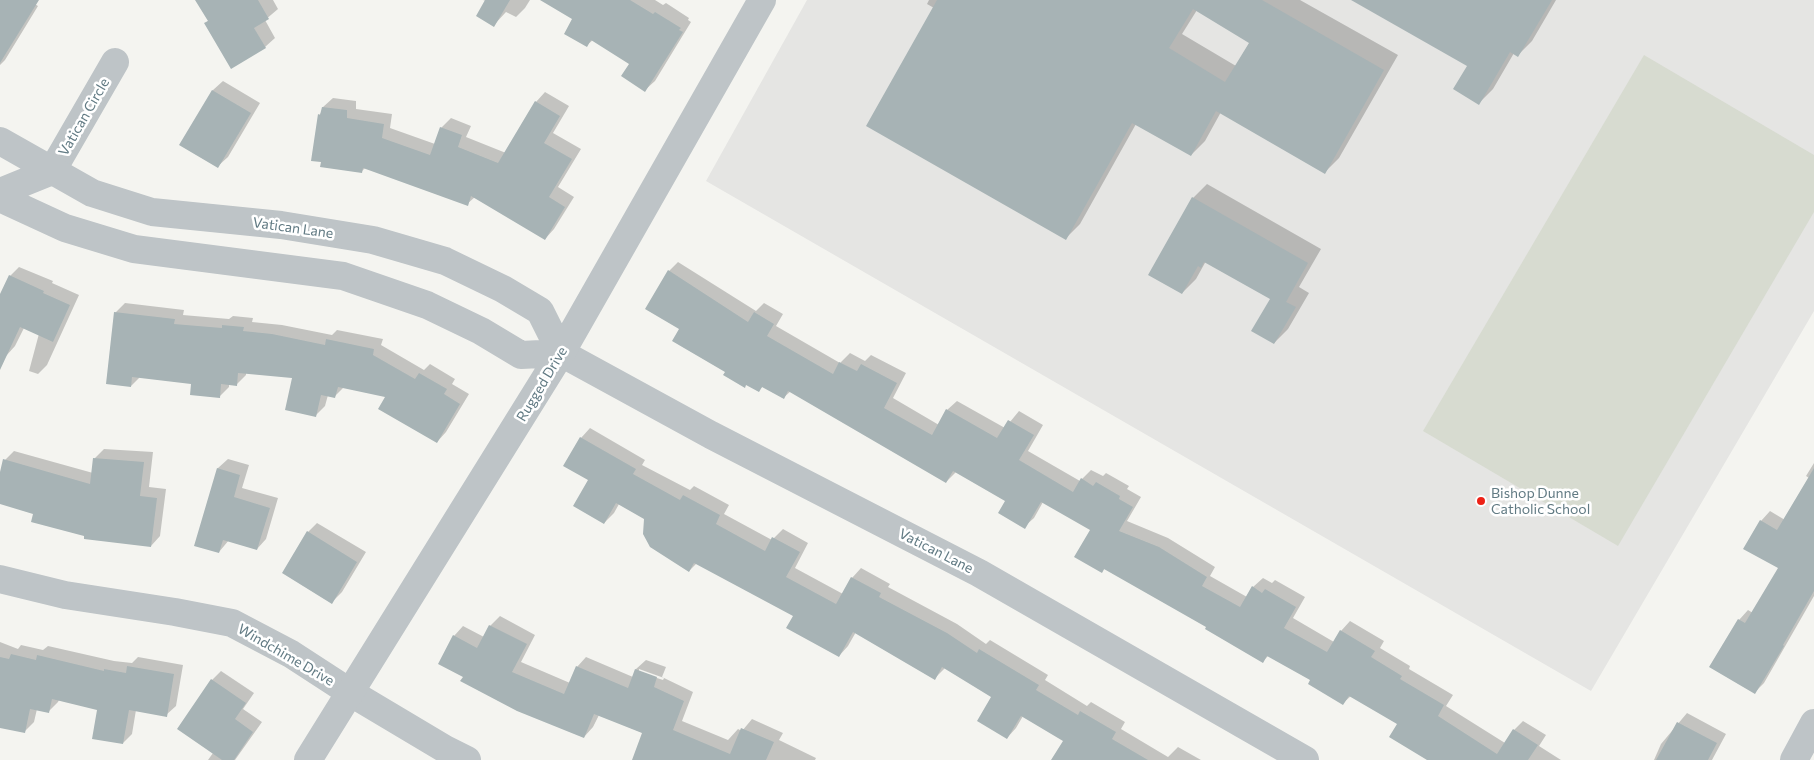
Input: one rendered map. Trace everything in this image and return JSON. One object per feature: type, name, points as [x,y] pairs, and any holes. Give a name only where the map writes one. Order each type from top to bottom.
[{"type":"street","name":"Rugged Drive","points":[[308,760],[561,353],[762,0]]},
{"type":"street","name":"Vatican Circle","points":[[52,171],[115,62]]},
{"type":"street","name":"Vatican Lane","points":[[0,141],[92,193],[152,212],[280,225],[373,240],[445,261],[503,289],[540,311],[561,353],[711,435],[979,573],[1256,730],[1305,760]]},
{"type":"street","points":[[0,192],[52,171]]},
{"type":"street","points":[[0,198],[64,228],[134,250],[343,276],[427,305],[481,331],[522,355],[561,353]]},
{"type":"street","name":"Windchime Drive","points":[[0,578],[65,595],[232,623],[291,654],[350,693],[444,750],[467,760]]},
{"type":"street","points":[[1794,760],[1814,723]]},
{"type":"shaded area","name":"Bishop Dunne Catholic School","points":[[807,0],[1814,0],[1814,311],[1591,691],[706,181]]},
{"type":"shaded area","points":[[1644,55],[1814,155],[1814,212],[1618,546],[1423,431]]},
{"type":"building","points":[[0,0],[39,0],[0,63]]},
{"type":"building","points":[[195,0],[258,0],[269,19],[254,28],[266,48],[231,69],[204,23],[208,21]]},
{"type":"building","points":[[485,0],[510,0],[494,27],[476,16]]},
{"type":"building","points":[[540,0],[630,0],[653,14],[655,12],[681,28],[679,30],[683,32],[645,92],[621,76],[629,64],[591,40],[587,47],[564,34],[572,19]]},
{"type":"building","points":[[937,0],[1262,0],[1384,70],[1325,174],[1216,111],[1191,156],[1132,123],[1066,240],[866,126]],"holes":[[[1193,9],[1249,43],[1225,82],[1169,48]]]},
{"type":"building","points":[[1351,0],[1552,0],[1518,57],[1510,52],[1479,105],[1453,89],[1467,66]]},
{"type":"building","points":[[212,90],[251,113],[218,168],[179,145]]},
{"type":"building","points":[[535,101],[560,116],[544,143],[572,159],[549,197],[565,207],[545,240],[471,196],[468,206],[363,168],[362,173],[320,167],[321,162],[311,161],[318,114],[320,115],[322,107],[347,110],[347,118],[384,124],[382,138],[430,155],[440,127],[462,135],[458,147],[498,163]]},
{"type":"building","points":[[1192,197],[1308,263],[1286,302],[1296,307],[1274,344],[1251,331],[1270,299],[1204,262],[1201,268],[1198,266],[1182,294],[1148,275]]},
{"type":"building","points":[[668,270],[748,322],[754,312],[774,324],[767,336],[833,374],[839,362],[857,371],[861,364],[897,383],[884,408],[932,435],[946,409],[997,438],[1008,420],[1034,435],[1019,460],[1073,492],[1081,478],[1093,486],[1096,482],[1120,496],[1119,499],[1133,507],[1119,531],[1159,547],[1207,577],[1202,586],[1240,607],[1252,586],[1262,593],[1265,589],[1296,607],[1284,628],[1327,652],[1340,630],[1375,651],[1371,657],[1402,676],[1400,679],[1444,705],[1438,716],[1497,754],[1513,729],[1538,745],[1528,760],[1427,760],[1389,737],[1397,724],[1349,696],[1343,705],[1308,684],[1310,680],[1267,656],[1263,663],[1205,629],[1206,627],[1104,569],[1102,573],[1074,557],[1090,530],[1041,502],[1025,529],[998,513],[1005,501],[953,471],[946,483],[788,391],[784,399],[762,387],[759,392],[746,385],[745,388],[723,375],[725,372],[672,341],[679,329],[645,309]]},
{"type":"building","points":[[9,275],[70,305],[53,342],[20,327],[0,370],[0,294]]},
{"type":"building","points":[[114,312],[175,319],[174,324],[222,328],[222,325],[244,327],[243,331],[272,334],[325,345],[326,339],[374,349],[373,355],[415,379],[419,373],[447,389],[444,394],[460,404],[437,443],[378,409],[385,397],[338,387],[335,398],[321,395],[316,417],[285,410],[292,378],[238,373],[237,386],[221,384],[220,398],[190,395],[191,384],[132,377],[131,387],[106,384]]},
{"type":"building","points":[[580,437],[636,469],[633,474],[680,500],[683,495],[720,515],[716,524],[765,551],[772,537],[800,552],[786,577],[836,604],[851,577],[881,593],[879,597],[947,633],[977,653],[979,649],[1039,685],[1036,690],[1078,715],[1080,711],[1116,732],[1112,739],[1148,760],[1051,760],[1063,741],[1021,716],[1007,739],[977,721],[991,697],[942,667],[935,680],[853,632],[839,657],[786,628],[793,616],[694,563],[689,572],[650,547],[643,534],[644,519],[616,503],[604,524],[573,506],[588,480],[563,466]]},
{"type":"building","points":[[93,458],[144,462],[140,496],[157,498],[151,547],[84,539],[84,536],[31,522],[33,514],[0,504],[0,472],[3,459],[90,484]]},
{"type":"building","points":[[217,468],[240,475],[234,497],[270,508],[257,550],[223,540],[219,553],[194,546]]},
{"type":"building","points":[[1814,468],[1814,591],[1755,694],[1709,667],[1738,619],[1745,623],[1778,568],[1743,549],[1760,520],[1777,530]]},
{"type":"building","points":[[307,531],[357,562],[332,604],[282,573]]},
{"type":"building","points":[[489,625],[527,644],[512,672],[564,694],[576,666],[628,688],[635,669],[657,677],[654,687],[684,701],[673,730],[730,754],[741,728],[774,742],[766,760],[632,760],[642,733],[594,714],[584,738],[517,711],[460,681],[463,677],[438,664],[453,635],[477,648]]},
{"type":"building","points":[[11,654],[36,660],[37,655],[104,671],[104,669],[126,673],[127,666],[174,674],[167,717],[129,710],[123,744],[92,739],[97,710],[52,699],[49,713],[30,709],[25,733],[0,728],[0,657],[9,659]]},
{"type":"building","points":[[211,679],[246,703],[235,719],[253,732],[234,760],[222,760],[177,729]]},
{"type":"building","points":[[1677,722],[1717,743],[1708,760],[1656,760]]},
{"type":"place","name":"Bishop Dunne Catholic School","points":[[1481,501]]}]
